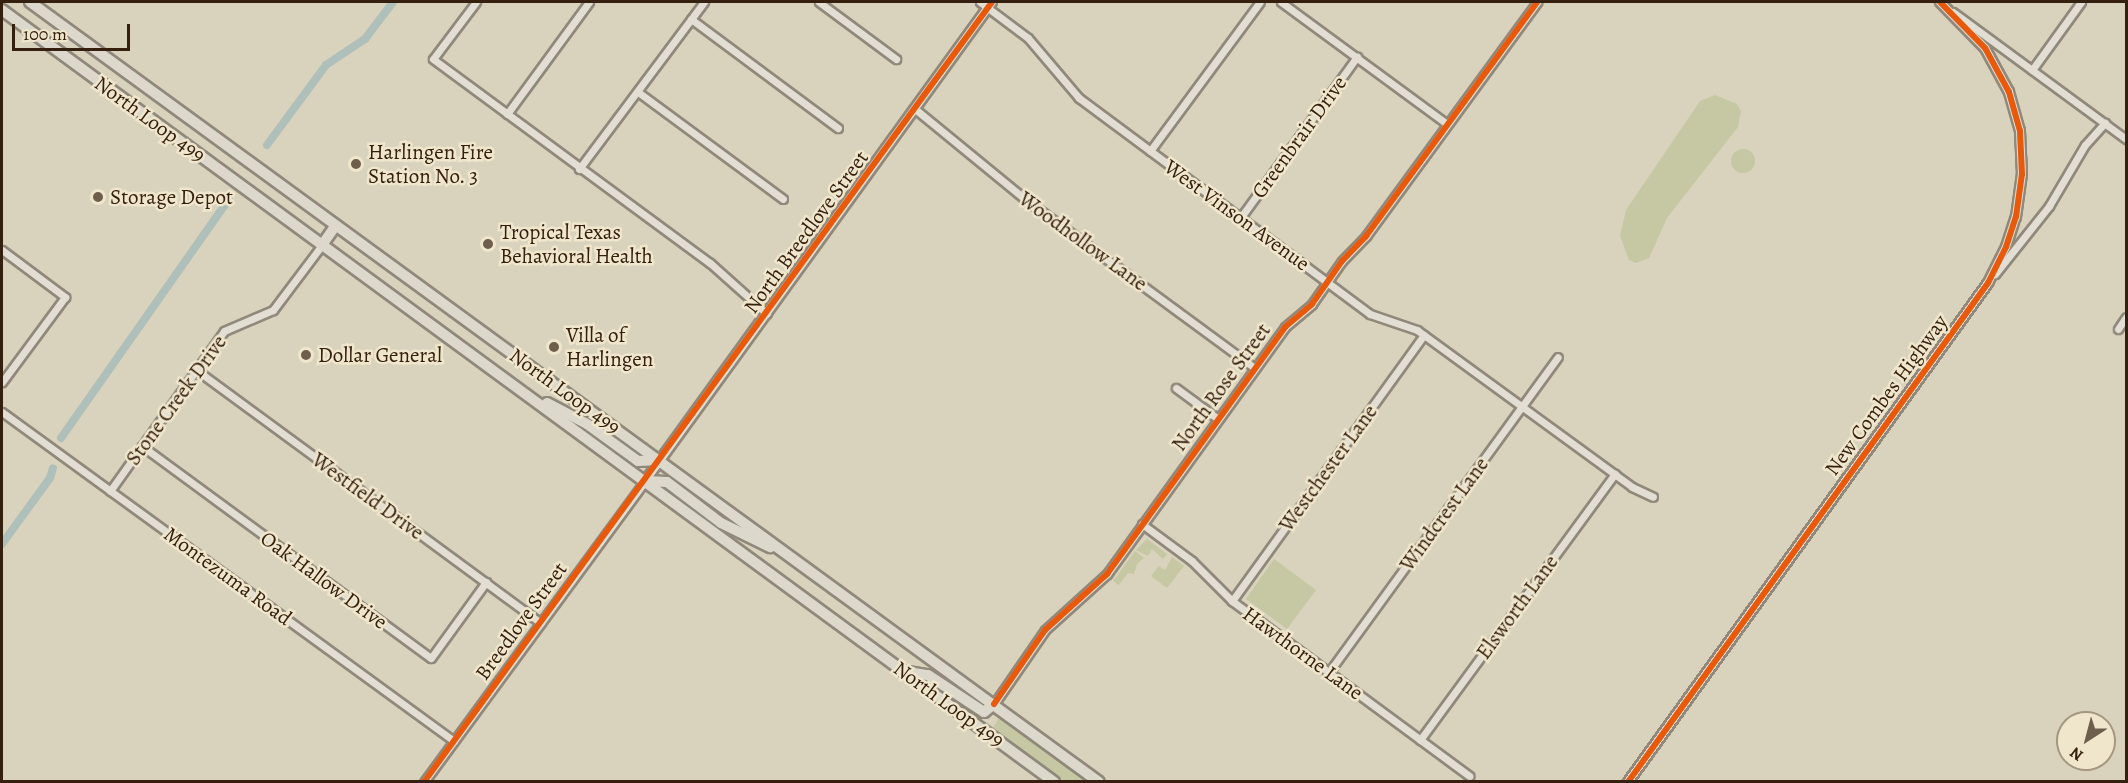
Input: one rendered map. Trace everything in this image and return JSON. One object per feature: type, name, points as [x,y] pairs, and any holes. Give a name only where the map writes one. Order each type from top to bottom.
[{"type":"main road","name":"North Loop 499","points":[[30,2],[1099,782]]},
{"type":"main road","name":"North Loop 499","points":[[2,10],[1054,782]]},
{"type":"main road","points":[[322,245],[336,225]]},
{"type":"main road","points":[[520,390],[587,424],[638,461],[659,460]]},
{"type":"main road","points":[[645,481],[667,482],[721,523],[790,555]]},
{"type":"main road","points":[[905,672],[928,675],[984,712],[994,704]]},
{"type":"street","points":[[476,2],[433,59],[579,169],[710,263],[766,314]]},
{"type":"street","points":[[507,114],[589,2]]},
{"type":"street","points":[[579,169],[704,2]]},
{"type":"street","points":[[819,2],[896,59]]},
{"type":"street","name":"West Vinson Avenue","points":[[980,2],[990,4],[1028,38],[1079,98],[1370,314],[1424,335],[1615,474],[1653,497]]},
{"type":"street","points":[[1150,151],[1260,2]]},
{"type":"street","points":[[1281,2],[1447,124]]},
{"type":"street","name":"North Rose Street","points":[[994,704],[1045,630],[1097,586],[1285,327],[1312,304],[1327,281],[1366,236],[1537,2]]},
{"type":"street","name":"New Combes Highway","points":[[1628,782],[1988,283],[2016,217],[2022,174],[2020,131],[2008,92],[1985,48],[1949,8],[1940,2]]},
{"type":"street","points":[[2032,69],[2080,2]]},
{"type":"street","name":"North Breedlove Street","points":[[645,481],[990,4]]},
{"type":"street","points":[[1949,8],[2127,139]]},
{"type":"street","points":[[691,19],[838,128]]},
{"type":"street","name":"Greenbrair Drive","points":[[1241,217],[1357,57]]},
{"type":"street","points":[[638,92],[783,199]]},
{"type":"street","name":"Woodhollow Lane","points":[[915,109],[1026,200],[1255,368]]},
{"type":"street","points":[[1988,283],[2049,206],[2085,145],[2105,123]]},
{"type":"street","name":"Stone Creek Drive","points":[[110,491],[224,331],[273,310],[322,245]]},
{"type":"street","points":[[2,250],[65,297],[2,382]]},
{"type":"street","points":[[2118,329],[2127,317]]},
{"type":"street","name":"Westchester Lane","points":[[1232,601],[1424,335]]},
{"type":"street","name":"Windcrest Lane","points":[[1329,672],[1558,357]]},
{"type":"street","name":"Westfield Drive","points":[[195,369],[541,623]]},
{"type":"street","points":[[1176,388],[1218,419]]},
{"type":"street","name":"Montezuma Road","points":[[2,412],[454,741]]},
{"type":"street","name":"Oak Hallow Drive","points":[[142,446],[431,658],[486,582]]},
{"type":"street","name":"Elsworth Lane","points":[[1420,740],[1615,474]]},
{"type":"street","name":"Breedlove Street","points":[[424,782],[645,481]]},
{"type":"street","name":"Hawthorne Lane","points":[[1142,524],[1192,561],[1232,601],[1469,776]]},
{"type":"green space","points":[[1715,95],[1737,104],[1741,111],[1738,127],[1667,218],[1649,258],[1636,263],[1629,260],[1620,236],[1626,210],[1700,101]]},
{"type":"green space","points":[[1743,149],[1748,150],[1754,156],[1754,166],[1748,172],[1743,173],[1738,172],[1732,166],[1731,161],[1732,156],[1738,150]]},
{"type":"green space","points":[[1147,539],[1167,554],[1163,559],[1152,549],[1148,556],[1136,550]]},
{"type":"green space","points":[[1135,551],[1144,558],[1137,564],[1134,574],[1128,573],[1119,585],[1113,581]]},
{"type":"green space","points":[[1172,557],[1184,566],[1167,588],[1151,576],[1159,566],[1165,570]]},
{"type":"green space","points":[[1274,559],[1316,590],[1287,629],[1246,599]]},
{"type":"green space","points":[[999,718],[1087,781],[1064,781],[992,729]]},
{"type":"waterway","points":[[267,145],[326,65],[365,39],[393,2]]},
{"type":"waterway","points":[[61,438],[229,199]]},
{"type":"waterway","points":[[2,544],[50,478],[53,468]]},
{"type":"cycle path","points":[[424,782],[992,2]]},
{"type":"cycle path","points":[[994,704],[1045,630],[1107,574],[1285,327],[1312,304],[1342,261],[1366,236],[1537,2]]},
{"type":"cycle path","points":[[1628,782],[1988,283],[2006,247],[2016,217],[2022,174],[2020,131],[2009,92],[1985,48],[1940,2]]},
{"type":"place","name":"Harlingen Fire Station No. 3","points":[[356,164]]},
{"type":"place","name":"Storage Depot","points":[[98,197]]},
{"type":"place","name":"Tropical Texas Behavioral Health","points":[[488,244]]},
{"type":"place","name":"Villa of Harlingen","points":[[554,347]]},
{"type":"place","name":"Dollar General","points":[[306,355]]}]
